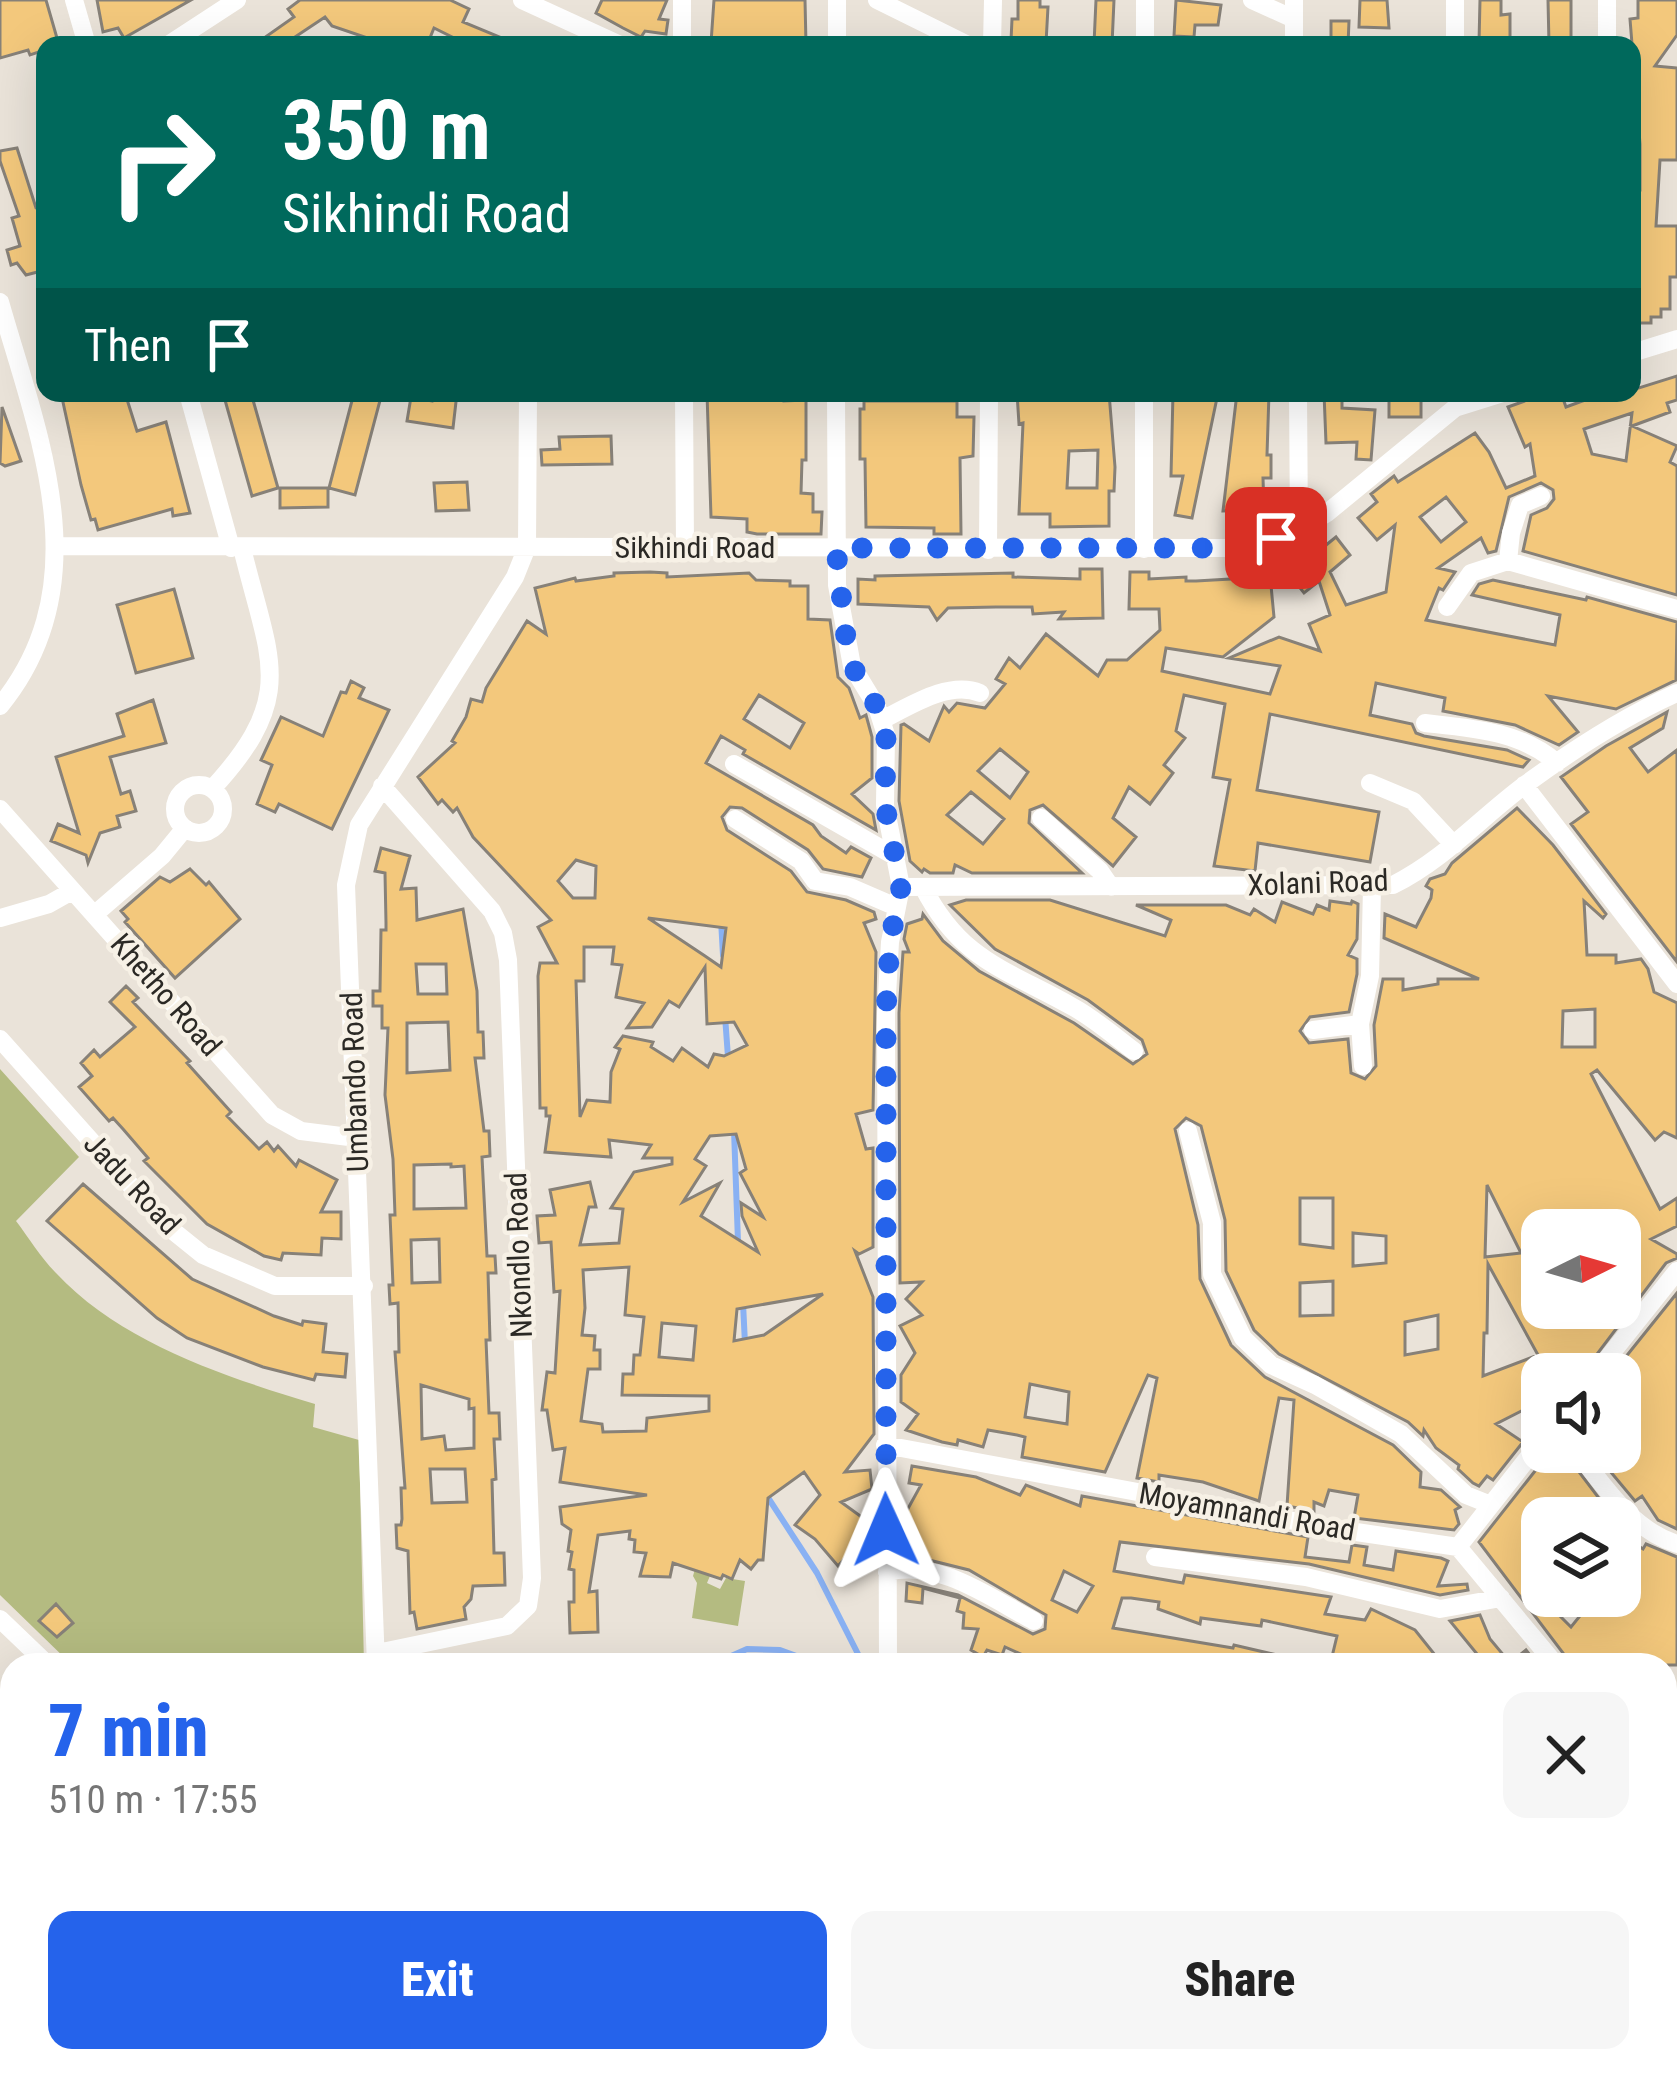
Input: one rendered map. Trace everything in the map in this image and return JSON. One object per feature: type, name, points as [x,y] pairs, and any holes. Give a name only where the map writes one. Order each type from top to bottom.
[{"type":"street","points":[[74,0],[84,36]]},
{"type":"street","points":[[182,36],[237,0]]},
{"type":"street","points":[[522,0],[600,36]]},
{"type":"street","points":[[682,0],[682,36]]},
{"type":"street","points":[[837,0],[837,36]]},
{"type":"street","points":[[877,0],[950,36]]},
{"type":"street","points":[[992,36],[993,0]]},
{"type":"street","points":[[1145,0],[1145,36]]},
{"type":"street","points":[[1252,0],[1294,9]]},
{"type":"street","points":[[1455,0],[1455,36]]},
{"type":"street","points":[[1607,0],[1607,36]]},
{"type":"street","points":[[0,302],[45,460],[56,546],[50,593],[32,658],[0,706]]},
{"type":"street","points":[[1641,349],[1677,339]]},
{"type":"street","points":[[191,402],[271,660],[270,694],[254,739],[212,789]]},
{"type":"street","points":[[527,547],[528,402]]},
{"type":"street","points":[[684,402],[685,548]]},
{"type":"street","points":[[836,402],[836,548],[847,647],[852,666],[882,720],[885,805],[896,857],[886,1013],[888,1653]]},
{"type":"street","points":[[988,550],[989,402]]},
{"type":"street","points":[[1144,402],[1144,549]]},
{"type":"street","points":[[1298,402],[1299,530]]},
{"type":"street","name":"Sikhindi Road","points":[[56,546],[1232,548],[1299,530],[1327,513],[1454,402]]},
{"type":"street","points":[[1508,561],[1520,505],[1541,496]]},
{"type":"street","name":"Umbando Road","points":[[376,1653],[346,885],[359,825],[515,577],[527,547]]},
{"type":"street","points":[[1447,607],[1471,573],[1508,561],[1677,609]]},
{"type":"street","points":[[882,720],[959,689],[980,693]]},
{"type":"street","name":"Xolani Road","points":[[897,897],[923,887],[1393,885],[1413,875],[1524,785],[1618,721],[1677,693]]},
{"type":"street","points":[[1425,723],[1514,738],[1538,747],[1557,763]]},
{"type":"street","points":[[734,764],[896,857]]},
{"type":"street","points":[[1370,783],[1413,801],[1454,845]]},
{"type":"street","points":[[196,785],[212,789],[221,802],[220,819],[201,832],[185,828],[175,807],[182,792],[196,785]]},
{"type":"street","points":[[1524,785],[1677,984]]},
{"type":"street","name":"Nkondlo Road","points":[[382,787],[492,911],[503,933],[508,960],[532,1578],[528,1606],[507,1626],[400,1653]]},
{"type":"street","name":"Khetho Road","points":[[0,809],[272,1115],[301,1130],[357,1138]]},
{"type":"street","points":[[1041,818],[1100,871],[1111,887]]},
{"type":"street","points":[[735,819],[801,861],[815,880],[897,897]]},
{"type":"street","points":[[95,914],[150,868],[185,828]]},
{"type":"street","points":[[1363,1066],[1360,1024],[1370,976],[1372,886]]},
{"type":"street","points":[[923,887],[956,940],[996,968],[1075,1008],[1134,1051]]},
{"type":"street","points":[[0,918],[49,904],[72,891]]},
{"type":"street","points":[[1313,1030],[1360,1024]]},
{"type":"street","name":"Jadu Road","points":[[0,1039],[167,1226],[203,1255],[275,1286],[364,1286]]},
{"type":"street","points":[[1188,1131],[1212,1223],[1211,1274],[1243,1338],[1271,1365],[1401,1434],[1466,1495],[1491,1505]]},
{"type":"street","points":[[1612,1353],[1677,1270]]},
{"type":"street","name":"Moyamnandi Road","points":[[885,1445],[1336,1529],[1458,1546]]},
{"type":"street","points":[[1521,1467],[1458,1546],[1546,1653]]},
{"type":"street","points":[[1594,1473],[1628,1514],[1677,1544]]},
{"type":"street","points":[[1155,1557],[1306,1577],[1440,1610],[1501,1598]]},
{"type":"street","points":[[887,1572],[907,1567],[936,1572],[1034,1621]]},
{"type":"street","points":[[0,1619],[35,1653]]},
{"type":"green space","points":[[0,1069],[79,1157],[16,1221],[56,1273],[82,1298],[143,1338],[211,1369],[315,1404],[313,1427],[359,1440],[364,1653],[60,1653],[0,1595]]},
{"type":"green space","points":[[695,1569],[712,1571],[707,1583],[720,1589],[726,1578],[745,1581],[738,1626],[692,1618]]},
{"type":"building","points":[[0,0],[46,0],[56,36],[36,36],[36,53],[30,55],[28,50],[0,58]]},
{"type":"building","points":[[97,0],[191,0],[128,36],[118,28],[103,32]]},
{"type":"building","points":[[300,0],[450,0],[469,9],[463,22],[497,36],[450,36],[434,28],[431,36],[361,36],[332,26],[325,17],[296,36],[267,36],[294,17],[288,9]]},
{"type":"building","points":[[602,0],[667,0],[659,19],[668,20],[666,34],[645,31],[639,36],[596,13]]},
{"type":"building","points":[[714,0],[805,0],[806,36],[711,36]]},
{"type":"building","points":[[1018,0],[1040,0],[1040,7],[1048,7],[1046,36],[1011,36],[1012,19],[1018,19]]},
{"type":"building","points":[[1096,0],[1114,0],[1112,36],[1094,36]]},
{"type":"building","points":[[1176,0],[1221,5],[1218,25],[1195,25],[1194,36],[1174,36]]},
{"type":"building","points":[[1360,0],[1387,0],[1389,28],[1359,27]]},
{"type":"building","points":[[1480,0],[1501,0],[1501,15],[1510,14],[1510,36],[1479,36]]},
{"type":"building","points":[[1548,0],[1571,0],[1571,36],[1549,36]]},
{"type":"building","points":[[1638,0],[1677,0],[1677,35],[1655,66],[1677,68],[1677,160],[1660,160],[1656,226],[1677,226],[1677,277],[1670,277],[1670,309],[1661,309],[1661,317],[1651,317],[1651,323],[1641,323],[1641,36],[1631,36],[1630,19],[1638,18]]},
{"type":"building","points":[[1331,21],[1349,21],[1348,36],[1331,36]]},
{"type":"building","points":[[17,148],[36,208],[36,272],[26,275],[17,263],[11,265],[7,250],[20,246],[12,218],[19,216],[0,151]]},
{"type":"building","points":[[1677,376],[1677,400],[1667,403],[1670,412],[1632,426],[1677,446],[1670,462],[1677,466],[1677,595],[1523,551],[1531,515],[1554,499],[1553,490],[1541,483],[1509,497],[1496,551],[1488,553],[1481,538],[1438,568],[1455,572],[1443,590],[1439,588],[1426,620],[1555,645],[1560,615],[1472,595],[1479,584],[1493,580],[1587,597],[1677,622],[1676,680],[1616,709],[1548,696],[1578,732],[1559,745],[1515,725],[1443,711],[1445,698],[1376,683],[1370,715],[1412,724],[1424,736],[1507,750],[1529,760],[1523,767],[1270,714],[1257,790],[1379,812],[1370,862],[1258,843],[1255,871],[1214,866],[1230,780],[1213,777],[1225,704],[1184,695],[1176,731],[1185,738],[1164,765],[1173,773],[1150,804],[1129,787],[1113,818],[1136,837],[1113,866],[1043,805],[1030,810],[1029,823],[1082,873],[972,873],[955,865],[953,873],[930,873],[910,861],[899,801],[901,725],[929,741],[944,706],[949,712],[957,703],[985,708],[1005,684],[996,679],[1009,658],[1020,668],[1046,634],[1098,676],[1107,660],[1127,660],[1160,630],[1159,609],[1129,609],[1130,572],[1149,572],[1149,579],[1186,577],[1186,581],[1247,578],[1246,573],[1263,571],[1270,575],[1274,617],[1223,657],[1166,648],[1162,671],[1270,694],[1280,666],[1229,658],[1279,637],[1320,651],[1309,624],[1330,615],[1319,581],[1304,593],[1289,574],[1311,557],[1306,543],[1316,540],[1320,550],[1336,537],[1350,555],[1330,572],[1346,605],[1386,592],[1395,525],[1377,540],[1358,518],[1377,502],[1371,494],[1394,476],[1398,482],[1475,433],[1506,488],[1535,476],[1530,444],[1525,447],[1508,407],[1522,402],[1564,402],[1566,407],[1580,402],[1641,402],[1641,387]],"holes":[[[1632,413],[1626,461],[1592,454],[1584,429]],[[1446,497],[1466,522],[1441,542],[1420,517]],[[1000,749],[1028,772],[1010,798],[978,771]],[[971,792],[1004,819],[983,844],[947,815]]]},
{"type":"building","points":[[63,402],[128,402],[137,431],[166,422],[190,513],[173,516],[172,509],[98,530],[81,485]]},
{"type":"building","points":[[226,402],[254,402],[278,488],[252,496]]},
{"type":"building","points":[[352,402],[380,402],[355,495],[329,488]]},
{"type":"building","points":[[410,402],[456,402],[453,428],[407,421]]},
{"type":"building","points":[[707,402],[806,402],[801,493],[813,494],[813,512],[822,512],[821,534],[757,534],[747,532],[747,519],[711,517]]},
{"type":"building","points":[[864,402],[957,402],[957,417],[974,417],[973,456],[960,458],[961,534],[934,534],[934,528],[866,527],[865,459],[860,459],[860,409]]},
{"type":"building","points":[[1018,402],[1110,402],[1115,467],[1109,526],[1050,527],[1050,514],[1019,514],[1023,423],[1019,424]],"holes":[[[1098,450],[1097,488],[1067,488],[1069,451]]]},
{"type":"building","points":[[1173,402],[1216,402],[1192,518],[1175,515],[1183,476],[1171,476]]},
{"type":"building","points":[[1236,402],[1269,402],[1271,478],[1263,478],[1264,510],[1223,511]]},
{"type":"building","points":[[1324,402],[1375,410],[1371,460],[1356,459],[1357,442],[1326,443]]},
{"type":"building","points":[[1389,402],[1421,402],[1421,417],[1389,417]]},
{"type":"building","points":[[2,407],[21,461],[5,466],[0,463]]},
{"type":"building","points":[[611,436],[612,464],[542,465],[541,450],[560,449],[559,437]]},
{"type":"building","points":[[467,482],[469,510],[436,511],[434,483]]},
{"type":"building","points":[[280,488],[328,488],[328,507],[280,508]]},
{"type":"building","points":[[1080,569],[1102,569],[1103,618],[1059,619],[1064,612],[1033,614],[1032,607],[996,607],[948,608],[937,620],[929,607],[858,604],[858,579],[875,580],[875,576],[1013,573],[1013,577],[1080,579]]},
{"type":"building","points":[[614,573],[667,573],[667,577],[749,573],[756,580],[808,586],[808,619],[830,620],[838,677],[849,688],[860,718],[866,715],[872,737],[872,778],[852,794],[873,814],[876,830],[743,754],[745,750],[721,736],[706,763],[813,825],[846,853],[851,847],[871,858],[862,877],[823,869],[808,850],[742,808],[730,807],[722,817],[727,830],[791,871],[807,892],[846,900],[874,912],[876,919],[864,923],[876,952],[873,1110],[856,1114],[866,1149],[873,1148],[873,1247],[859,1254],[855,1251],[873,1297],[874,1434],[845,1472],[870,1470],[872,1489],[841,1502],[874,1526],[838,1566],[815,1539],[795,1525],[820,1495],[804,1472],[768,1498],[763,1560],[751,1569],[740,1560],[732,1579],[673,1563],[670,1577],[640,1576],[646,1553],[634,1552],[630,1531],[598,1535],[589,1592],[597,1591],[598,1632],[570,1633],[569,1602],[574,1602],[574,1570],[569,1569],[572,1552],[568,1551],[571,1530],[562,1524],[560,1507],[647,1495],[560,1482],[565,1448],[553,1450],[547,1410],[542,1410],[547,1372],[555,1373],[560,1291],[554,1292],[551,1242],[539,1243],[537,1216],[555,1215],[550,1190],[590,1182],[596,1207],[589,1207],[580,1245],[619,1243],[623,1209],[611,1208],[634,1172],[672,1164],[672,1158],[643,1158],[651,1145],[609,1140],[611,1157],[545,1152],[550,1116],[546,1108],[540,1108],[538,976],[540,963],[557,963],[538,927],[551,920],[473,837],[457,808],[453,812],[442,800],[438,804],[418,777],[455,743],[471,699],[482,702],[527,621],[546,634],[535,588]],"holes":[[[759,695],[804,723],[790,748],[744,719]],[[576,860],[596,866],[595,898],[573,898],[558,881]],[[648,918],[726,928],[721,967],[705,956]],[[584,947],[614,947],[612,964],[622,965],[616,997],[644,1003],[627,1028],[652,1027],[669,1001],[679,1007],[705,967],[707,1024],[734,1022],[747,1045],[724,1056],[714,1054],[708,1067],[682,1048],[673,1061],[651,1047],[653,1042],[623,1036],[615,1047],[620,1049],[611,1072],[610,1102],[587,1100],[580,1117],[576,981],[584,981]],[[736,1134],[746,1169],[740,1173],[763,1217],[741,1203],[758,1252],[701,1216],[720,1183],[683,1202],[706,1166],[695,1159],[710,1136]],[[629,1267],[625,1315],[644,1317],[640,1355],[634,1355],[633,1374],[623,1374],[622,1395],[709,1396],[709,1411],[647,1418],[646,1431],[603,1432],[602,1424],[581,1421],[588,1369],[600,1369],[595,1336],[582,1335],[583,1270]],[[823,1294],[764,1335],[734,1341],[737,1309]],[[662,1323],[696,1326],[693,1360],[659,1357]]]},
{"type":"building","points":[[174,589],[193,658],[136,673],[117,605]]},
{"type":"building","points":[[351,681],[364,688],[359,698],[389,710],[332,829],[279,804],[275,812],[257,804],[272,765],[261,760],[281,717],[323,736],[341,692],[346,693]]},
{"type":"building","points":[[153,700],[166,743],[110,757],[121,794],[130,791],[136,811],[117,816],[120,827],[100,833],[88,863],[86,855],[51,841],[58,824],[79,833],[56,757],[124,736],[117,714]]},
{"type":"building","points":[[1667,712],[1663,728],[1630,748],[1648,772],[1677,750],[1677,962],[1571,824],[1588,812],[1561,777]]},
{"type":"building","points":[[1517,808],[1553,845],[1606,914],[1603,918],[1584,901],[1587,955],[1616,955],[1616,963],[1641,959],[1654,992],[1677,1003],[1677,1138],[1664,1132],[1655,1140],[1597,1070],[1591,1074],[1660,1209],[1677,1198],[1677,1226],[1651,1239],[1677,1258],[1666,1263],[1641,1296],[1641,1209],[1521,1209],[1521,1253],[1521,1324],[1488,1264],[1483,1376],[1521,1361],[1521,1411],[1496,1424],[1521,1445],[1493,1480],[1487,1476],[1479,1486],[1473,1483],[1424,1430],[1423,1436],[1408,1422],[1279,1354],[1254,1330],[1226,1271],[1225,1220],[1201,1126],[1186,1118],[1175,1129],[1198,1225],[1200,1279],[1231,1345],[1265,1377],[1393,1445],[1421,1472],[1420,1487],[1441,1490],[1460,1507],[1455,1510],[1459,1524],[1454,1530],[1354,1518],[1358,1495],[1329,1490],[1324,1506],[1314,1502],[1314,1511],[1287,1506],[1294,1400],[1279,1398],[1259,1501],[1203,1482],[1159,1475],[1159,1482],[1137,1478],[1157,1378],[1148,1375],[1105,1472],[1022,1457],[1025,1437],[1017,1435],[988,1430],[983,1447],[958,1440],[957,1445],[942,1442],[906,1430],[918,1414],[901,1402],[901,1375],[915,1353],[900,1326],[922,1315],[906,1299],[922,1282],[900,1283],[899,1013],[903,952],[909,952],[904,939],[907,924],[922,919],[923,914],[943,941],[979,971],[1074,1023],[1133,1064],[1147,1054],[1142,1040],[1088,1000],[995,949],[950,905],[966,900],[1050,900],[1165,936],[1171,920],[1136,905],[1226,905],[1250,915],[1254,909],[1275,922],[1282,902],[1313,914],[1317,905],[1329,910],[1330,901],[1352,901],[1358,904],[1357,939],[1348,955],[1357,959],[1357,974],[1349,1012],[1310,1017],[1300,1031],[1309,1043],[1348,1039],[1351,1073],[1365,1079],[1376,1066],[1374,1025],[1383,979],[1403,979],[1403,990],[1438,984],[1438,979],[1479,979],[1384,938],[1385,914],[1416,927],[1431,898],[1432,890],[1426,886],[1430,879],[1445,874]],"holes":[[[1595,1009],[1595,1047],[1562,1047],[1563,1011]],[[1487,1185],[1521,1253],[1485,1257]],[[1300,1198],[1333,1198],[1333,1248],[1300,1244]],[[1353,1233],[1386,1236],[1386,1263],[1353,1266]],[[1333,1281],[1333,1315],[1300,1316],[1300,1283]],[[1438,1315],[1438,1349],[1405,1355],[1405,1322]],[[1030,1384],[1069,1392],[1067,1424],[1025,1417]]]},
{"type":"building","points":[[381,848],[410,856],[401,889],[416,888],[417,920],[463,909],[477,991],[478,1032],[483,1032],[484,1058],[475,1058],[484,1131],[489,1131],[490,1156],[482,1157],[487,1256],[495,1256],[496,1273],[488,1273],[490,1340],[486,1340],[489,1413],[499,1413],[500,1439],[494,1439],[494,1553],[504,1553],[505,1585],[473,1586],[464,1607],[466,1619],[417,1629],[414,1612],[410,1613],[408,1551],[397,1548],[396,1525],[401,1525],[401,1488],[405,1488],[395,1352],[399,1352],[398,1303],[390,1304],[389,1285],[393,1285],[390,1215],[395,1215],[385,1095],[388,1028],[382,1028],[382,1006],[373,1006],[373,991],[380,991],[381,930],[386,930],[385,873],[375,871]],"holes":[[[416,964],[446,964],[447,994],[418,994]],[[448,1022],[450,1070],[407,1073],[407,1023]],[[414,1165],[464,1166],[466,1208],[414,1209]],[[439,1239],[440,1282],[412,1283],[411,1240]],[[421,1385],[469,1399],[469,1409],[474,1408],[474,1448],[446,1450],[444,1436],[422,1439]],[[430,1469],[465,1469],[467,1502],[432,1503]]]},
{"type":"building","points":[[190,869],[206,885],[209,882],[240,919],[175,978],[125,922],[128,919],[121,911],[160,877],[170,882]]},
{"type":"building","points":[[126,986],[138,998],[133,1002],[190,1061],[187,1063],[231,1112],[227,1116],[259,1149],[267,1142],[274,1151],[278,1146],[296,1166],[299,1160],[337,1180],[321,1212],[341,1212],[341,1239],[322,1238],[321,1255],[283,1253],[281,1260],[264,1256],[207,1224],[144,1161],[148,1158],[113,1118],[109,1121],[79,1087],[92,1076],[81,1063],[94,1050],[100,1057],[135,1027],[110,1002]]},
{"type":"building","points":[[83,1184],[192,1279],[274,1316],[302,1325],[303,1321],[326,1324],[323,1352],[347,1354],[345,1377],[316,1374],[314,1380],[263,1367],[187,1338],[157,1318],[47,1221]]},
{"type":"building","points":[[1677,1293],[1677,1529],[1658,1520],[1642,1496],[1632,1497],[1612,1473],[1641,1473],[1641,1353],[1629,1353]]},
{"type":"building","points":[[1524,1329],[1616,1329],[1598,1353],[1537,1353]]},
{"type":"building","points":[[912,1466],[976,1477],[1020,1495],[1026,1485],[1080,1506],[1082,1496],[1308,1537],[1305,1557],[1349,1562],[1352,1545],[1367,1547],[1364,1565],[1393,1570],[1396,1551],[1441,1558],[1448,1561],[1438,1586],[1467,1584],[1468,1590],[1440,1595],[1309,1564],[1120,1542],[1114,1571],[1183,1583],[1185,1575],[1331,1597],[1325,1614],[1365,1620],[1371,1609],[1415,1630],[1433,1653],[1333,1653],[1337,1636],[1262,1620],[1261,1626],[1201,1618],[1200,1624],[1158,1609],[1159,1602],[1122,1598],[1113,1628],[1268,1653],[1018,1653],[1005,1647],[1003,1653],[976,1653],[971,1650],[978,1629],[963,1628],[964,1613],[957,1611],[960,1598],[923,1588],[922,1603],[906,1601],[907,1583],[958,1595],[1033,1634],[1045,1629],[1046,1615],[969,1570],[901,1553],[905,1514],[921,1485],[909,1483]],"holes":[[[1064,1571],[1093,1586],[1077,1612],[1052,1600]]]},
{"type":"building","points":[[1533,1473],[1580,1473],[1598,1497],[1521,1497],[1521,1598],[1479,1542]]},
{"type":"building","points":[[1646,1544],[1677,1557],[1677,1653],[1563,1653],[1536,1617],[1561,1617],[1571,1627],[1579,1617],[1641,1617],[1641,1548]]},
{"type":"building","points":[[56,1604],[73,1623],[57,1637],[39,1621]]},
{"type":"building","points":[[1480,1615],[1502,1653],[1476,1653],[1450,1621]]},
{"type":"waterway","points":[[721,920],[723,955]]},
{"type":"waterway","points":[[725,1016],[728,1057]]},
{"type":"waterway","points":[[734,1130],[738,1242]]},
{"type":"waterway","points":[[743,1303],[745,1344]]},
{"type":"waterway","points":[[765,1493],[817,1573],[857,1653]]},
{"type":"waterway","points":[[738,1653],[747,1649],[788,1653]]},
{"type":"route","points":[[886,1530],[886,1013],[894,906],[901,887],[885,805],[886,734],[867,686],[852,666],[837,585],[836,548],[1232,548],[1276,538]]}]
